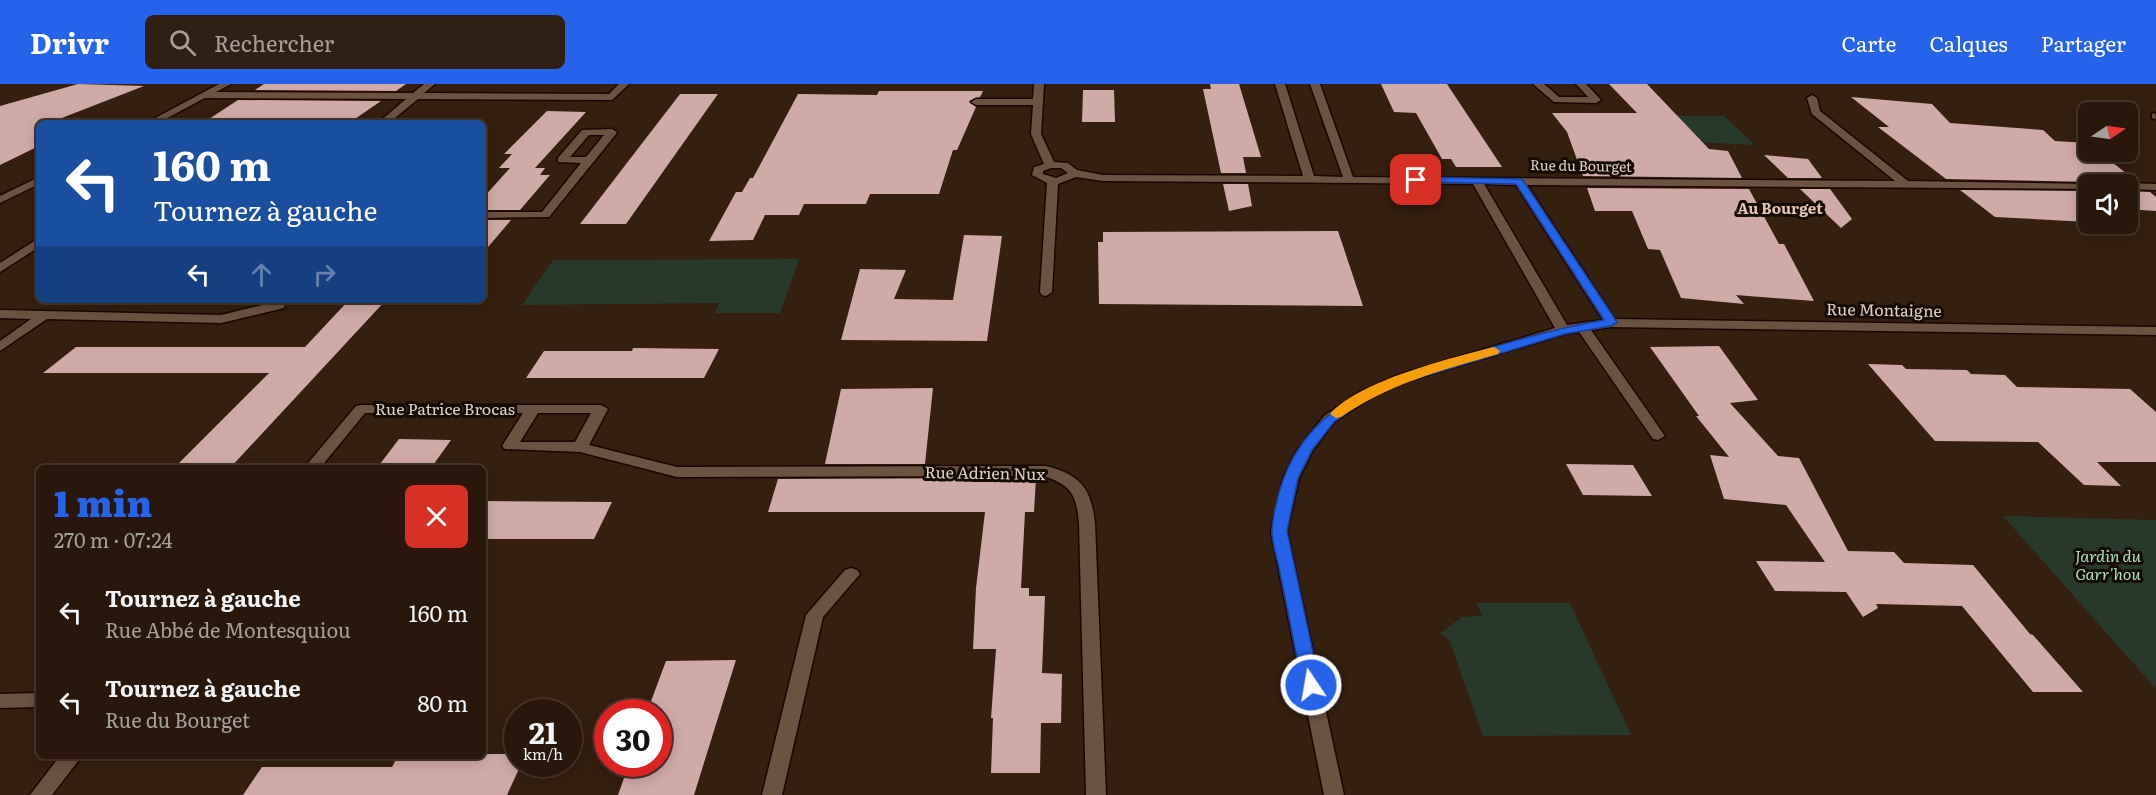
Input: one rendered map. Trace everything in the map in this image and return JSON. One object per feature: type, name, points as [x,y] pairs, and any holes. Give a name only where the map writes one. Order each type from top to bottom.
[{"type":"street","points":[[157,120],[226,84]]},
{"type":"street","points":[[387,120],[430,84]]},
{"type":"street","points":[[206,94],[612,98],[624,84]]},
{"type":"street","points":[[1040,84],[1036,134],[1050,165],[1038,169],[1036,175],[1053,181],[1068,179],[1074,173]]},
{"type":"street","points":[[1280,84],[1309,179]]},
{"type":"street","points":[[1315,84],[1349,180]]},
{"type":"street","points":[[1538,84],[1557,100],[1596,100],[1581,84]]},
{"type":"street","points":[[1812,98],[1815,112],[1905,184]]},
{"type":"street","points":[[976,102],[1038,102]]},
{"type":"street","points":[[486,215],[544,215],[590,160]]},
{"type":"street","name":"Rue du Bourget","points":[[1050,165],[1065,165],[1074,173],[1103,178],[2078,186]]},
{"type":"street","points":[[1477,180],[1563,330]]},
{"type":"street","points":[[1046,292],[1053,181]]},
{"type":"street","points":[[1519,181],[1611,322]]},
{"type":"street","points":[[0,200],[36,182]]},
{"type":"street","points":[[2138,186],[2156,187]]},
{"type":"street","points":[[0,268],[36,244]]},
{"type":"street","points":[[0,314],[220,319],[279,305]]},
{"type":"street","points":[[0,347],[44,315]]},
{"type":"street","name":"Rue Montaigne","points":[[1334,795],[1280,531],[1291,478],[1306,449],[1329,419],[1365,395],[1403,378],[1563,330],[1611,322],[2156,331]]},
{"type":"street","points":[[1582,326],[1658,436]]},
{"type":"street","name":"Rue Patrice Brocas","points":[[314,465],[361,409],[533,409],[601,409],[580,447],[510,446],[533,409]]},
{"type":"street","name":"Rue Adrien Nux","points":[[580,447],[677,472],[1046,471],[1072,480],[1084,495],[1087,523],[1096,795]]},
{"type":"street","points":[[771,795],[815,615],[851,574]]},
{"type":"street","points":[[0,701],[36,700]]},
{"type":"street","points":[[40,795],[70,759]]},
{"type":"green space","points":[[1634,115],[1724,116],[1755,145],[1652,140]]},
{"type":"green space","points":[[799,259],[780,313],[715,313],[719,303],[522,305],[553,260]]},
{"type":"green space","name":"Jardin du Garr'hou","points":[[2003,516],[2156,520],[2156,689]]},
{"type":"green space","points":[[1477,603],[1570,603],[1631,735],[1483,736],[1449,639],[1440,634],[1462,617],[1482,616]]},
{"type":"building","points":[[78,84],[144,86],[57,120],[36,120],[36,147],[0,165],[0,106]]},
{"type":"building","points":[[264,84],[406,84],[396,91],[255,90]]},
{"type":"building","points":[[1210,84],[1239,84],[1261,157],[1243,157],[1246,173],[1221,173],[1203,89],[1211,89]]},
{"type":"building","points":[[1381,84],[1447,84],[1502,167],[1456,167],[1451,159],[1442,159],[1416,113],[1394,112]]},
{"type":"building","points":[[1609,84],[1647,84],[1709,149],[1728,151],[1742,178],[1583,176],[1567,132],[1552,113],[1637,113]]},
{"type":"building","points":[[1083,90],[1114,90],[1115,122],[1082,122]]},
{"type":"building","points":[[879,91],[983,91],[980,97],[969,101],[976,107],[957,150],[953,150],[939,194],[870,194],[866,204],[804,204],[799,215],[765,215],[753,240],[709,241],[736,192],[742,192],[750,178],[753,178],[798,94],[877,95]]},
{"type":"building","points":[[680,94],[718,94],[626,224],[580,224]]},
{"type":"building","points":[[1851,97],[1932,104],[1950,123],[2043,130],[2055,141],[2078,142],[2078,162],[2112,162],[2127,174],[2078,174],[2078,182],[1946,179],[1878,127],[1889,127]]},
{"type":"building","points":[[238,100],[381,101],[353,120],[208,120]]},
{"type":"building","points":[[547,111],[586,112],[535,168],[545,168],[540,175],[550,175],[520,210],[486,210],[486,195],[510,168],[499,168],[512,154],[504,154]]},
{"type":"building","points":[[1764,155],[1808,159],[1822,178],[1788,178]]},
{"type":"building","points":[[1223,184],[1248,184],[1252,206],[1229,211]]},
{"type":"building","points":[[1587,188],[1749,189],[1779,244],[1784,244],[1814,301],[1736,295],[1744,304],[1681,298],[1660,250],[1648,249],[1632,211],[1595,211]]},
{"type":"building","points":[[1800,189],[1830,189],[1852,219],[1841,228]]},
{"type":"building","points":[[1960,190],[2078,191],[2078,221],[1995,217]]},
{"type":"building","points":[[2138,191],[2150,192],[2156,197],[2156,211],[2138,210]]},
{"type":"building","points":[[486,220],[511,220],[486,249]]},
{"type":"building","points":[[1338,231],[1363,306],[1099,304],[1098,242],[1103,242],[1103,232]]},
{"type":"building","points":[[964,235],[1002,236],[987,341],[841,340],[860,269],[906,270],[894,299],[953,300]]},
{"type":"building","points":[[346,303],[383,303],[233,465],[177,465],[269,373],[43,373],[76,347],[305,347]]},
{"type":"building","points":[[1719,346],[1758,400],[1730,403],[1778,456],[1799,458],[1848,551],[1894,552],[1904,563],[1973,565],[2030,634],[2083,692],[2033,692],[1962,606],[1876,604],[1878,608],[1863,617],[1846,592],[1775,591],[1756,561],[1825,562],[1786,505],[1724,499],[1710,455],[1729,457],[1696,416],[1699,416],[1650,347]]},
{"type":"building","points":[[633,348],[719,349],[704,378],[526,378],[544,351],[632,351]]},
{"type":"building","points":[[1868,364],[1902,365],[1906,369],[1967,370],[1971,374],[2005,375],[2017,387],[2130,389],[2156,412],[2156,462],[2097,462],[2121,486],[2084,485],[2038,442],[1935,441]]},
{"type":"building","points":[[933,388],[925,464],[825,464],[841,389]]},
{"type":"building","points":[[399,439],[451,440],[433,465],[379,465]]},
{"type":"building","points":[[1566,464],[1633,465],[1652,496],[1583,495]]},
{"type":"building","points":[[1036,478],[1034,512],[1025,512],[1021,588],[1029,588],[1029,596],[1045,596],[1042,673],[1062,674],[1061,723],[1041,723],[1040,773],[991,773],[993,718],[991,718],[996,649],[973,649],[976,588],[985,512],[768,512],[778,479]]},
{"type":"building","points":[[486,501],[612,502],[594,539],[486,539]]},
{"type":"building","points":[[736,660],[694,795],[618,795],[624,777],[672,777],[672,699],[652,699],[666,661]]},
{"type":"building","points":[[486,754],[504,754],[504,777],[515,777],[507,795],[243,795],[262,767],[392,767],[396,759],[486,759]]},
{"type":"slow traffic","points":[[1336,414],[1365,395],[1403,378],[1494,351]]},
{"type":"district","name":"Au Bourget","points":[[1780,209]]},
{"type":"route","points":[[1311,685],[1280,531],[1291,478],[1306,449],[1329,419],[1365,395],[1403,378],[1563,330],[1611,322],[1519,181],[1416,180]]}]
